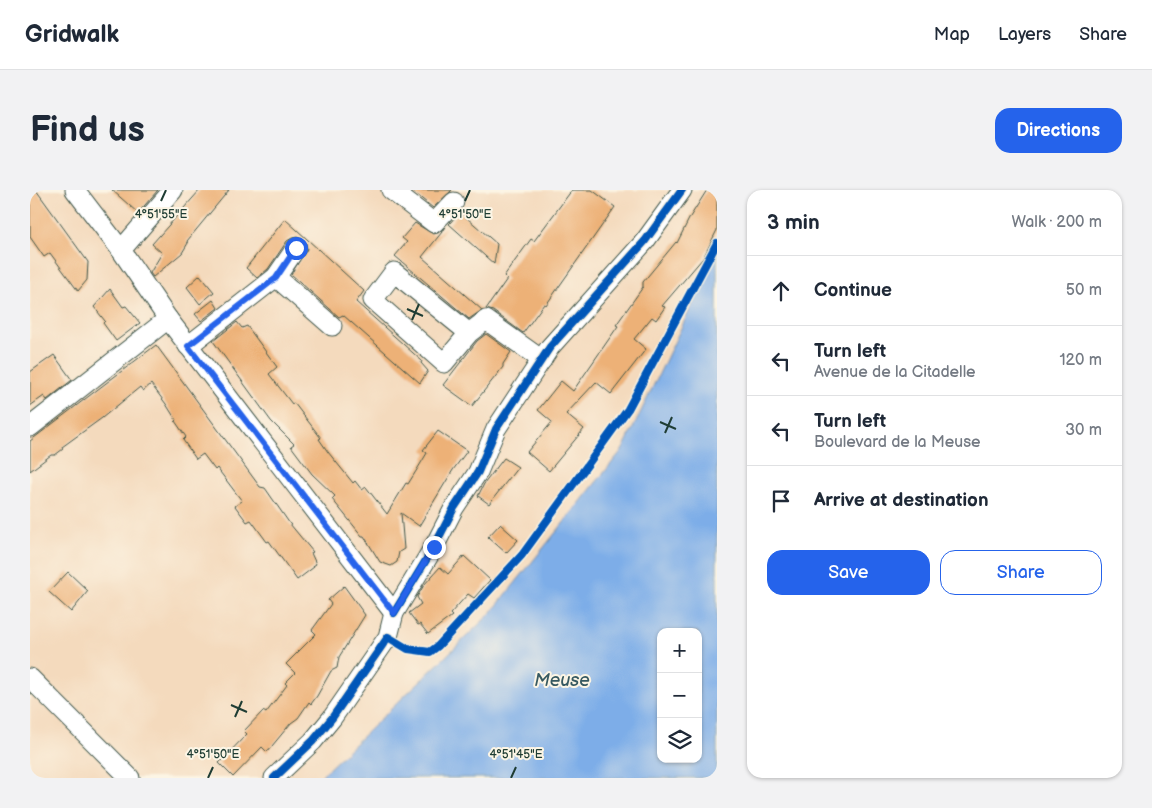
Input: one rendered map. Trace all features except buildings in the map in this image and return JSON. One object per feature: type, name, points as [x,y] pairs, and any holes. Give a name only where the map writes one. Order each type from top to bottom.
[{"type":"street","points":[[74,190],[120,250],[188,346],[394,613]]},
{"type":"street","points":[[120,250],[173,190]]},
{"type":"street","points":[[391,190],[434,223],[454,202]]},
{"type":"street","points":[[274,778],[313,741],[332,718],[388,637],[394,613],[434,547],[454,508],[478,472],[496,429],[550,347],[645,241],[682,190]]},
{"type":"street","points":[[188,346],[276,278],[296,248]]},
{"type":"street","points":[[469,333],[394,272],[373,300],[444,363],[469,333],[486,320],[542,360]]},
{"type":"street","points":[[276,278],[332,326]]},
{"type":"street","points":[[30,427],[168,319]]},
{"type":"street","points":[[30,678],[130,778]]},
{"type":"water","name":"Meuse","points":[[717,253],[717,778],[319,778],[491,613],[623,449]]},
{"type":"cycle path","points":[[394,613],[434,547],[454,508],[478,472],[496,429],[550,347],[645,241],[682,190]]},
{"type":"cycle path","points":[[274,778],[313,741],[332,718],[388,637],[408,649],[430,652],[438,646],[522,555],[628,409],[717,243]]},
{"type":"route","points":[[296,248],[276,278],[188,346],[394,613],[434,547]]}]
